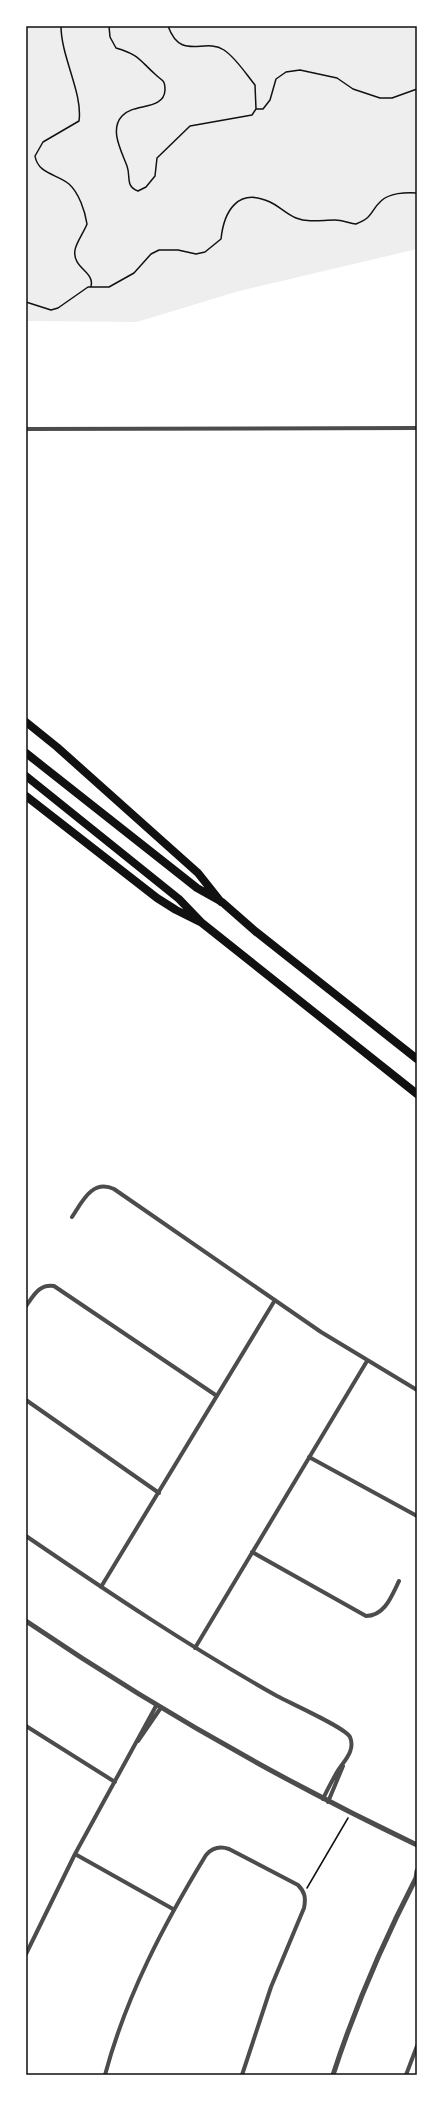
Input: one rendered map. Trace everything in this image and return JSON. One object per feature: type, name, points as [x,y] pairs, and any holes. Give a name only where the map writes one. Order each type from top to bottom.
[{"type":"highway","points":[[26,722],[57,747],[198,873],[222,902],[255,931],[417,1059]]},
{"type":"highway","points":[[26,752],[198,888],[222,902]]},
{"type":"highway","points":[[26,776],[179,899],[202,923],[417,1094]]},
{"type":"highway","points":[[26,796],[157,898],[176,910],[202,923]]},
{"type":"street","points":[[26,429],[417,428]]},
{"type":"street","points":[[72,1217],[92,1189],[103,1186],[108,1187],[274,1300],[367,1361],[417,1390]]},
{"type":"street","points":[[26,1306],[42,1286],[54,1286],[217,1396]]},
{"type":"street","points":[[101,1587],[274,1300]]},
{"type":"street","points":[[195,1648],[367,1361]]},
{"type":"street","points":[[26,1400],[159,1493]]},
{"type":"street","points":[[309,1457],[417,1516]]},
{"type":"street","points":[[26,1536],[195,1648],[304,1710],[346,1731],[352,1747],[325,1801]]},
{"type":"street","points":[[252,1552],[366,1616],[372,1616],[382,1611],[399,1581]]},
{"type":"street","points":[[26,1621],[158,1707],[325,1801],[417,1845]]},
{"type":"street","points":[[26,1954],[75,1854],[158,1707]]},
{"type":"street","points":[[26,1726],[115,1782]]},
{"type":"street","points":[[106,2075],[122,2022],[137,1984],[173,1909],[206,1855],[212,1849],[221,1847],[229,1849],[293,1882],[304,1893],[304,1908],[271,1987],[242,2075]]},
{"type":"street","points":[[75,1854],[173,1909]]},
{"type":"street","points":[[333,2075],[358,2004],[376,1960],[416,1877],[417,1871]]},
{"type":"street","points":[[406,2075],[417,2046]]},
{"type":"path","points":[[61,26],[63,50],[79,105],[78,121],[43,142],[35,156],[36,163],[42,169],[69,184],[81,204],[87,224],[75,249],[75,259],[78,266],[90,277],[91,286]]},
{"type":"path","points":[[109,26],[110,37],[116,48],[136,55],[163,80],[165,86],[165,96],[161,102],[127,112],[121,117],[118,124],[117,135],[120,150],[128,167],[128,183],[133,189],[138,191],[146,187],[155,176],[157,158],[190,126],[252,114],[256,109],[255,85],[224,50],[207,47],[186,47],[171,36],[168,26]]},
{"type":"path","points":[[256,109],[263,109],[270,100],[276,79],[286,72],[300,70],[337,78],[353,89],[380,98],[392,98],[417,89]]},
{"type":"path","points":[[26,302],[51,310],[58,308],[91,286],[99,288],[109,287],[134,273],[151,254],[159,250],[178,250],[196,254],[204,252],[221,239],[223,222],[226,215],[236,203],[245,198],[254,197],[272,202],[296,218],[309,221],[337,220],[356,224],[369,217],[382,199],[396,195],[417,193]]},
{"type":"path","points":[[304,1893],[350,1813]]},
{"type":"shaded area","points":[[26,26],[417,26],[417,249],[239,291],[137,322],[26,321]]}]
